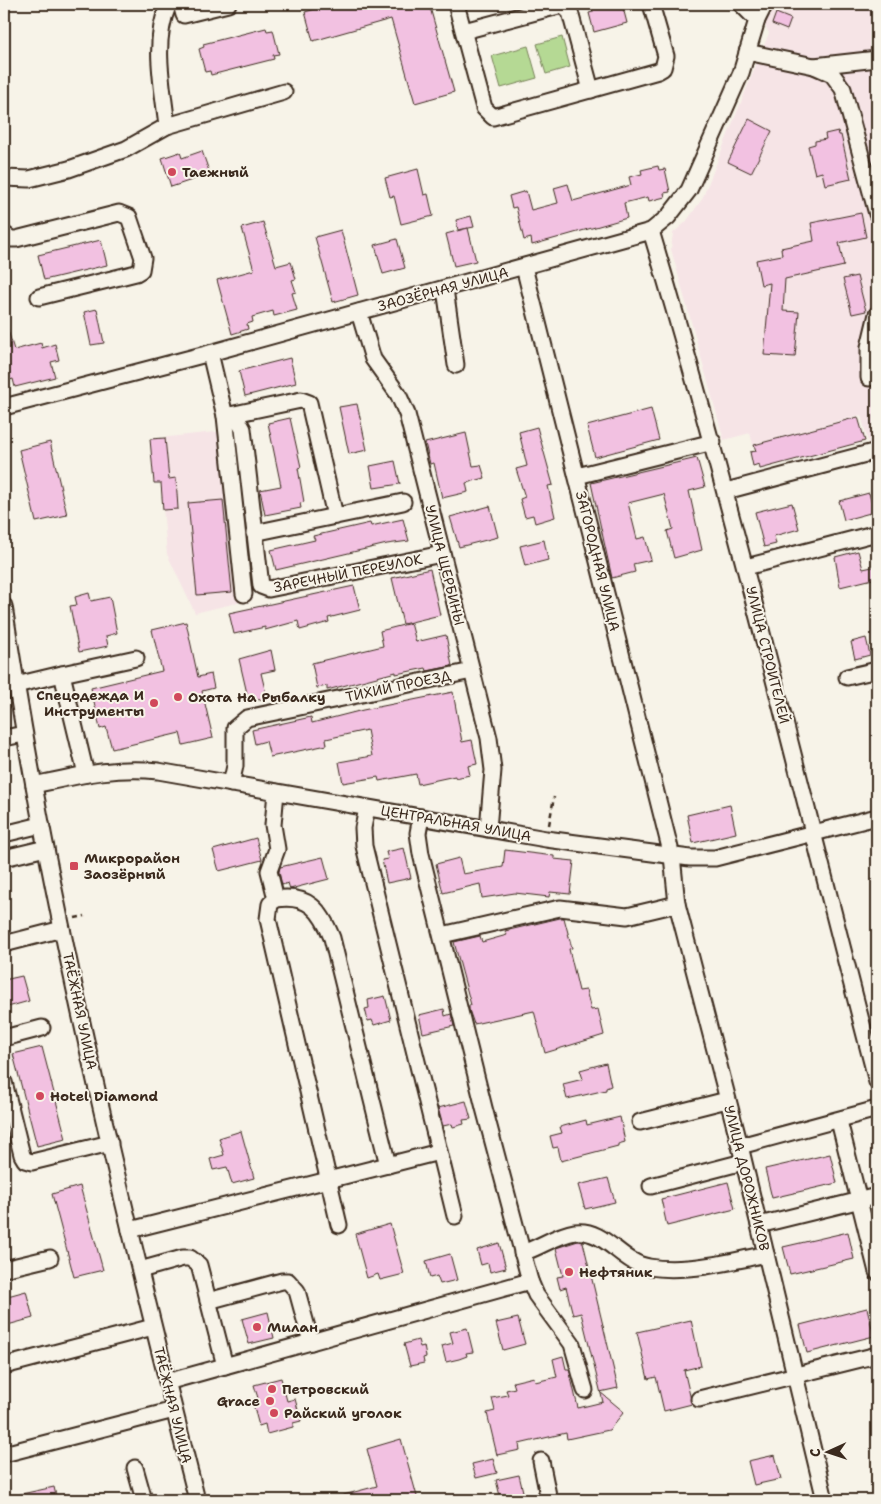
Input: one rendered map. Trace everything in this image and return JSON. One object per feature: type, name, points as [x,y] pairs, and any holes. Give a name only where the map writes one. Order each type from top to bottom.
[{"type":"street","points":[[167,126],[159,44],[162,20],[175,7],[228,4]]},
{"type":"street","points":[[456,4],[484,108],[493,117],[663,68],[666,56],[651,4]]},
{"type":"street","points":[[741,4],[757,20]]},
{"type":"street","name":"ЗАОЗЁРНАЯ УЛИЦА","points":[[4,407],[445,289],[651,230],[668,217],[689,190],[741,72],[757,20],[765,4]]},
{"type":"street","points":[[464,31],[562,5],[570,12],[591,90]]},
{"type":"street","points":[[747,52],[814,66],[832,74],[843,89],[877,214]]},
{"type":"street","points":[[814,66],[877,59]]},
{"type":"street","points":[[4,178],[29,180],[104,158],[167,126],[284,92]]},
{"type":"street","points":[[4,234],[11,239],[16,239],[119,213],[130,217],[143,258],[141,270],[136,273],[39,297]]},
{"type":"street","name":"УЛИЦА СТРОИТЕЛЕЙ","points":[[651,230],[726,491],[877,1082]]},
{"type":"street","name":"ЗАГОРОДНАЯ УЛИЦА","points":[[524,267],[672,856]]},
{"type":"street","points":[[445,289],[456,365]]},
{"type":"street","name":"УЛИЦА ЩЕРБИНЫ","points":[[359,312],[367,345],[373,359],[398,394],[407,414],[472,671],[492,754],[493,787],[488,829]]},
{"type":"street","points":[[869,378],[869,347],[877,314]]},
{"type":"street","points":[[210,353],[225,416],[244,594]]},
{"type":"street","points":[[225,416],[301,400],[309,403],[335,516]]},
{"type":"street","name":"ЗАРЕЧНЫЙ ПЕРЕУЛОК","points":[[225,416],[239,422],[243,429],[261,586],[269,589],[442,554]]},
{"type":"street","points":[[577,476],[713,442]]},
{"type":"street","points":[[726,491],[877,451]]},
{"type":"street","points":[[254,533],[403,502]]},
{"type":"street","points":[[746,567],[877,533]]},
{"type":"street","name":"ТАЁЖНАЯ УЛИЦА","points":[[4,606],[24,734],[62,929],[130,1230],[197,1500]]},
{"type":"street","points":[[16,685],[136,658]]},
{"type":"street","points":[[847,677],[877,670]]},
{"type":"street","name":"ТИХИЙ ПРОЕЗД","points":[[231,784],[235,766],[235,728],[247,718],[472,671]]},
{"type":"street","points":[[62,674],[86,774]]},
{"type":"street","points":[[4,738],[24,734]]},
{"type":"street","name":"ЦЕНТРАЛЬНАЯ УЛИЦА","points":[[34,785],[105,770],[138,769],[546,839],[672,856],[715,858],[877,817]]},
{"type":"street","points":[[276,792],[273,825],[277,849],[269,871],[276,899]]},
{"type":"street","points":[[367,808],[363,828],[364,846],[455,1216]]},
{"type":"street","points":[[421,817],[418,832],[421,854],[484,1108],[530,1281],[536,1296],[572,1344],[585,1390]]},
{"type":"street","points":[[4,834],[42,825]]},
{"type":"street","points":[[4,858],[46,848]]},
{"type":"street","name":"УЛИЦА ДОРОЖНИКОВ","points":[[672,856],[677,904],[740,1146],[825,1500]]},
{"type":"street","points":[[339,1225],[268,919],[270,904],[276,899],[288,897],[303,901],[315,909],[326,924],[332,938],[388,1165]]},
{"type":"street","points":[[442,935],[560,908],[627,916],[677,904]]},
{"type":"street","points":[[4,944],[62,929]]},
{"type":"street","points":[[4,1038],[42,1028]]},
{"type":"street","points":[[4,1082],[22,1156],[25,1160],[32,1162],[110,1143]]},
{"type":"street","points":[[640,1122],[728,1100]]},
{"type":"street","points":[[740,1146],[839,1122],[877,1109]]},
{"type":"street","points":[[839,1122],[877,1272]]},
{"type":"street","points":[[130,1230],[439,1152]]},
{"type":"street","points":[[651,1186],[743,1162]]},
{"type":"street","points":[[759,1226],[877,1196]]},
{"type":"street","points":[[522,1253],[557,1237],[584,1232],[601,1238],[638,1264],[658,1268],[724,1263],[766,1254]]},
{"type":"street","points":[[4,1270],[50,1258]]},
{"type":"street","points":[[140,1270],[190,1258],[199,1265],[225,1366]]},
{"type":"street","points":[[208,1301],[288,1281],[297,1291],[311,1342]]},
{"type":"street","points":[[167,1382],[530,1281]]},
{"type":"street","points":[[4,1366],[153,1327]]},
{"type":"street","points":[[699,1399],[877,1356]]},
{"type":"street","points":[[4,1454],[174,1410]]},
{"type":"street","points":[[541,1462],[549,1500]]},
{"type":"street","points":[[135,1468],[144,1500]]},
{"type":"path","points":[[546,839],[554,797]]},
{"type":"shaded area","points":[[772,4],[877,4],[877,468],[875,468],[861,415],[753,445],[750,433],[724,440],[671,249],[673,233],[686,222],[702,199],[769,33],[763,22]]},
{"type":"shaded area","points":[[234,430],[237,433],[253,599],[195,613],[167,554],[161,483],[154,483],[150,439]]},
{"type":"green space","points":[[562,37],[570,67],[546,74],[537,44]]},
{"type":"green space","points":[[528,46],[537,78],[501,88],[492,56]]},
{"type":"building","points":[[332,4],[429,4],[454,92],[415,103],[391,19],[313,41],[305,12]]},
{"type":"building","points":[[591,4],[622,4],[627,23],[594,32],[589,13],[593,12]]},
{"type":"building","points":[[776,13],[791,19],[787,30],[772,24]]},
{"type":"building","points":[[266,28],[267,31],[273,30],[279,54],[273,55],[274,59],[211,75],[210,71],[205,72],[199,49],[204,47],[203,44]]},
{"type":"building","points":[[749,119],[772,131],[751,173],[728,162]]},
{"type":"building","points":[[838,131],[839,135],[841,135],[851,179],[825,185],[822,172],[815,174],[808,146],[815,144],[815,141],[826,139],[825,134]]},
{"type":"building","points":[[202,151],[210,174],[171,187],[162,158],[180,152],[182,158]]},
{"type":"building","points":[[658,166],[659,170],[665,169],[670,192],[664,193],[665,197],[649,201],[648,197],[624,203],[627,218],[532,245],[531,238],[524,240],[516,207],[512,208],[509,196],[526,191],[531,210],[558,203],[554,188],[568,184],[573,201],[631,185],[629,177],[642,174],[641,170]]},
{"type":"building","points":[[418,169],[424,195],[428,194],[433,216],[401,224],[394,196],[390,197],[385,178]]},
{"type":"building","points":[[861,213],[866,237],[839,243],[844,266],[785,279],[783,311],[799,312],[795,357],[764,355],[770,283],[761,285],[756,260],[782,255],[781,248],[814,241],[811,223]]},
{"type":"building","points":[[471,216],[474,227],[458,230],[456,220]]},
{"type":"building","points":[[263,222],[276,266],[291,262],[296,279],[292,280],[296,292],[292,293],[297,310],[274,316],[273,311],[252,317],[253,322],[247,324],[248,329],[232,334],[217,280],[254,270],[242,228]]},
{"type":"building","points":[[468,228],[476,261],[454,266],[446,234]]},
{"type":"building","points":[[341,230],[358,295],[333,302],[315,237]]},
{"type":"building","points":[[397,239],[405,268],[383,274],[375,245]]},
{"type":"building","points":[[101,240],[107,265],[44,280],[38,255]]},
{"type":"building","points":[[857,276],[866,311],[852,314],[843,279]]},
{"type":"building","points":[[97,309],[104,343],[91,345],[84,312]]},
{"type":"building","points":[[4,327],[7,327],[14,350],[41,343],[42,348],[55,344],[59,360],[51,362],[55,377],[15,387],[13,379],[4,382]]},
{"type":"building","points":[[290,358],[296,383],[245,396],[239,371]]},
{"type":"building","points":[[357,404],[367,450],[349,454],[339,407]]},
{"type":"building","points":[[651,409],[659,440],[595,457],[587,426]]},
{"type":"building","points":[[858,417],[865,441],[760,469],[759,464],[753,466],[750,452],[756,451],[754,445]]},
{"type":"building","points":[[290,418],[301,467],[298,468],[304,502],[300,503],[301,508],[265,515],[260,490],[281,486],[268,423]]},
{"type":"building","points":[[537,427],[553,485],[548,486],[555,517],[535,523],[533,515],[525,517],[520,499],[525,497],[516,469],[527,466],[519,432]]},
{"type":"building","points":[[466,433],[473,466],[481,465],[485,478],[466,483],[468,492],[442,498],[434,463],[430,464],[425,443]]},
{"type":"building","points":[[165,438],[169,479],[176,478],[178,509],[163,510],[161,483],[154,483],[150,439]]},
{"type":"building","points":[[50,442],[67,515],[36,522],[19,450]]},
{"type":"building","points":[[697,458],[705,487],[689,491],[702,550],[674,558],[667,531],[673,529],[664,494],[628,503],[637,539],[645,537],[651,560],[633,564],[635,572],[612,578],[591,483]]},
{"type":"building","points":[[395,461],[400,484],[374,488],[370,466]]},
{"type":"building","points":[[869,493],[874,512],[844,520],[839,501]]},
{"type":"building","points":[[223,500],[232,592],[197,595],[188,503]]},
{"type":"building","points":[[792,503],[799,529],[774,536],[776,544],[764,547],[755,512]]},
{"type":"building","points":[[490,506],[498,537],[459,547],[450,517]]},
{"type":"building","points":[[403,519],[409,541],[387,544],[276,570],[271,550],[315,540],[313,536],[370,523],[371,526]]},
{"type":"building","points":[[544,540],[548,560],[525,566],[520,546]]},
{"type":"building","points":[[858,551],[863,569],[877,566],[877,578],[840,587],[835,557]]},
{"type":"building","points":[[430,569],[440,615],[403,624],[392,578]]},
{"type":"building","points":[[354,586],[360,610],[328,618],[329,622],[300,630],[298,621],[265,630],[265,627],[234,634],[229,613]]},
{"type":"building","points":[[89,593],[91,601],[110,597],[117,633],[106,636],[108,646],[79,652],[70,606],[77,605],[75,597]]},
{"type":"building","points":[[186,622],[198,677],[211,674],[214,688],[202,691],[213,738],[183,745],[180,733],[112,749],[106,727],[100,729],[91,688],[162,671],[152,630]]},
{"type":"building","points":[[411,623],[416,642],[446,635],[452,666],[427,671],[426,668],[396,674],[396,672],[327,690],[327,686],[317,688],[312,663],[383,646],[380,631]]},
{"type":"building","points":[[866,638],[870,655],[855,659],[851,642]]},
{"type":"building","points":[[271,650],[275,670],[261,673],[267,698],[249,702],[239,659]]},
{"type":"building","points":[[453,692],[462,742],[472,740],[477,764],[468,766],[470,775],[455,778],[455,776],[418,784],[416,774],[379,781],[378,777],[343,783],[339,762],[372,756],[367,730],[326,739],[327,745],[270,757],[266,741],[255,744],[252,730],[311,717],[312,723],[363,710]]},
{"type":"building","points":[[730,805],[736,833],[693,843],[687,815]]},
{"type":"building","points":[[256,838],[262,860],[219,871],[213,850]]},
{"type":"building","points":[[404,848],[411,878],[387,883],[382,860],[388,859],[386,852]]},
{"type":"building","points":[[505,850],[554,856],[554,859],[574,861],[570,894],[550,892],[549,897],[515,893],[482,898],[480,884],[443,893],[436,864],[459,858],[463,874],[503,867]]},
{"type":"building","points":[[323,857],[329,879],[290,889],[288,883],[282,885],[279,872],[280,867]]},
{"type":"building","points":[[564,918],[572,948],[569,949],[579,991],[586,990],[591,1010],[598,1009],[604,1035],[545,1053],[534,1011],[474,1024],[469,1010],[469,1005],[471,1005],[454,942],[480,936],[482,942],[507,935],[505,931]]},
{"type":"building","points":[[22,976],[29,1001],[4,1008],[4,980]]},
{"type":"building","points":[[385,996],[391,1020],[374,1025],[372,1020],[368,1021],[365,1009],[369,1008],[368,1000]]},
{"type":"building","points":[[444,1009],[445,1016],[451,1014],[454,1026],[423,1033],[419,1015]]},
{"type":"building","name":"Hotel Diamond","points":[[42,1047],[66,1139],[37,1146],[13,1054]]},
{"type":"building","points":[[606,1063],[611,1086],[606,1088],[606,1090],[567,1099],[563,1084],[583,1079],[580,1070]]},
{"type":"building","points":[[466,1101],[471,1119],[463,1120],[464,1124],[453,1127],[452,1124],[443,1126],[438,1108]]},
{"type":"building","points":[[620,1117],[625,1142],[618,1144],[618,1146],[561,1161],[558,1147],[553,1148],[550,1136],[562,1133],[560,1127],[586,1120],[587,1125]]},
{"type":"building","points":[[241,1131],[254,1178],[232,1184],[227,1167],[213,1170],[210,1159],[224,1155],[219,1138]]},
{"type":"building","points":[[830,1154],[837,1183],[772,1198],[765,1169]]},
{"type":"building","points":[[608,1178],[615,1202],[585,1209],[578,1185]]},
{"type":"building","points":[[728,1182],[735,1209],[667,1226],[661,1199]]},
{"type":"building","points":[[80,1186],[103,1270],[74,1277],[52,1194]]},
{"type":"building","points":[[390,1224],[404,1274],[380,1280],[378,1274],[367,1278],[355,1234]]},
{"type":"building","points":[[848,1232],[854,1259],[790,1274],[783,1247]]},
{"type":"building","points":[[578,1241],[583,1242],[618,1388],[601,1392],[581,1313],[573,1315],[566,1287],[560,1289],[557,1277],[563,1276],[556,1248]]},
{"type":"building","points":[[499,1243],[506,1268],[490,1272],[488,1263],[481,1265],[477,1250]]},
{"type":"building","points":[[450,1254],[457,1280],[440,1284],[437,1276],[430,1278],[426,1261]]},
{"type":"building","points":[[26,1291],[33,1318],[4,1326],[4,1297]]},
{"type":"building","points":[[867,1308],[874,1336],[807,1353],[800,1325]]},
{"type":"building","points":[[268,1312],[274,1338],[249,1344],[242,1319]]},
{"type":"building","points":[[518,1318],[525,1344],[503,1350],[496,1323]]},
{"type":"building","points":[[691,1320],[701,1366],[684,1370],[692,1404],[664,1411],[656,1377],[648,1379],[637,1332]]},
{"type":"building","points":[[467,1328],[473,1352],[466,1353],[467,1356],[459,1359],[446,1362],[442,1346],[453,1343],[450,1332]]},
{"type":"building","points":[[418,1340],[420,1347],[424,1346],[426,1357],[423,1358],[424,1363],[410,1366],[404,1344]]},
{"type":"building","points":[[563,1356],[566,1369],[569,1369],[578,1408],[603,1402],[601,1393],[624,1412],[609,1430],[567,1439],[566,1433],[519,1444],[520,1450],[497,1455],[487,1413],[495,1411],[492,1398],[508,1395],[506,1390],[515,1388],[513,1382],[534,1377],[535,1382],[557,1377],[553,1359]]},
{"type":"building","points":[[281,1378],[287,1401],[295,1399],[301,1421],[293,1423],[293,1427],[267,1434],[265,1424],[259,1426],[252,1400],[258,1398],[254,1385]]},
{"type":"building","points":[[401,1439],[418,1500],[336,1500],[336,1497],[377,1486],[367,1449]]},
{"type":"building","points":[[775,1455],[781,1479],[754,1485],[748,1461]]},
{"type":"building","points":[[493,1459],[497,1473],[476,1478],[472,1464]]},
{"type":"building","points":[[519,1475],[525,1500],[501,1500],[496,1480]]},
{"type":"building","points":[[54,1487],[57,1500],[17,1500],[17,1495]]},
{"type":"place","name":"Таежный","points":[[172,172]]},
{"type":"place","name":"Охота На Рыбалку","points":[[178,697]]},
{"type":"place","name":"Спецодежда И Инструменты","points":[[154,703]]},
{"type":"place","name":"Микрорайон Заозёрный","points":[[74,866]]},
{"type":"place","name":"Hotel Diamond","points":[[40,1096]]},
{"type":"place","name":"Нефтяник","points":[[569,1272]]},
{"type":"place","name":"Милан","points":[[257,1327]]},
{"type":"place","name":"Петровский","points":[[272,1389]]},
{"type":"place","name":"Grace","points":[[270,1401]]},
{"type":"place","name":"Райский уголок","points":[[274,1413]]}]
